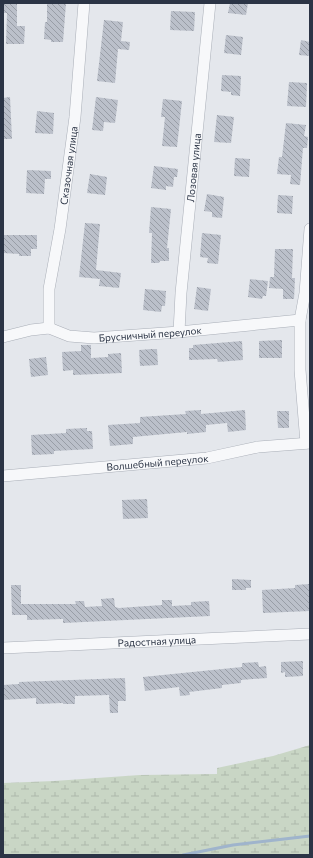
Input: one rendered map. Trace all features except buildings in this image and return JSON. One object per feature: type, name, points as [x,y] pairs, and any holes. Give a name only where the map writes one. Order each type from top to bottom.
[{"type":"street","name":"Сказочная улица","points":[[49,328],[49,289],[60,229],[74,117],[84,3]]},
{"type":"street","name":"Лозовая улица","points":[[179,332],[180,293],[210,3]]},
{"type":"street","points":[[308,443],[300,370],[300,320],[305,294],[310,229]]},
{"type":"street","name":"Брусничный переулок","points":[[3,337],[31,330],[49,328],[69,336],[94,338],[179,332],[300,320]]},
{"type":"street","name":"Волшебный переулок","points":[[3,476],[207,458],[258,447],[308,443]]},
{"type":"street","name":"Радостная улица","points":[[3,648],[310,634]]},
{"type":"green space","points":[[310,745],[310,855],[3,855],[3,783],[140,775],[217,774],[217,768],[273,756]]},
{"type":"waterway","points":[[183,855],[233,845],[310,836]]}]
